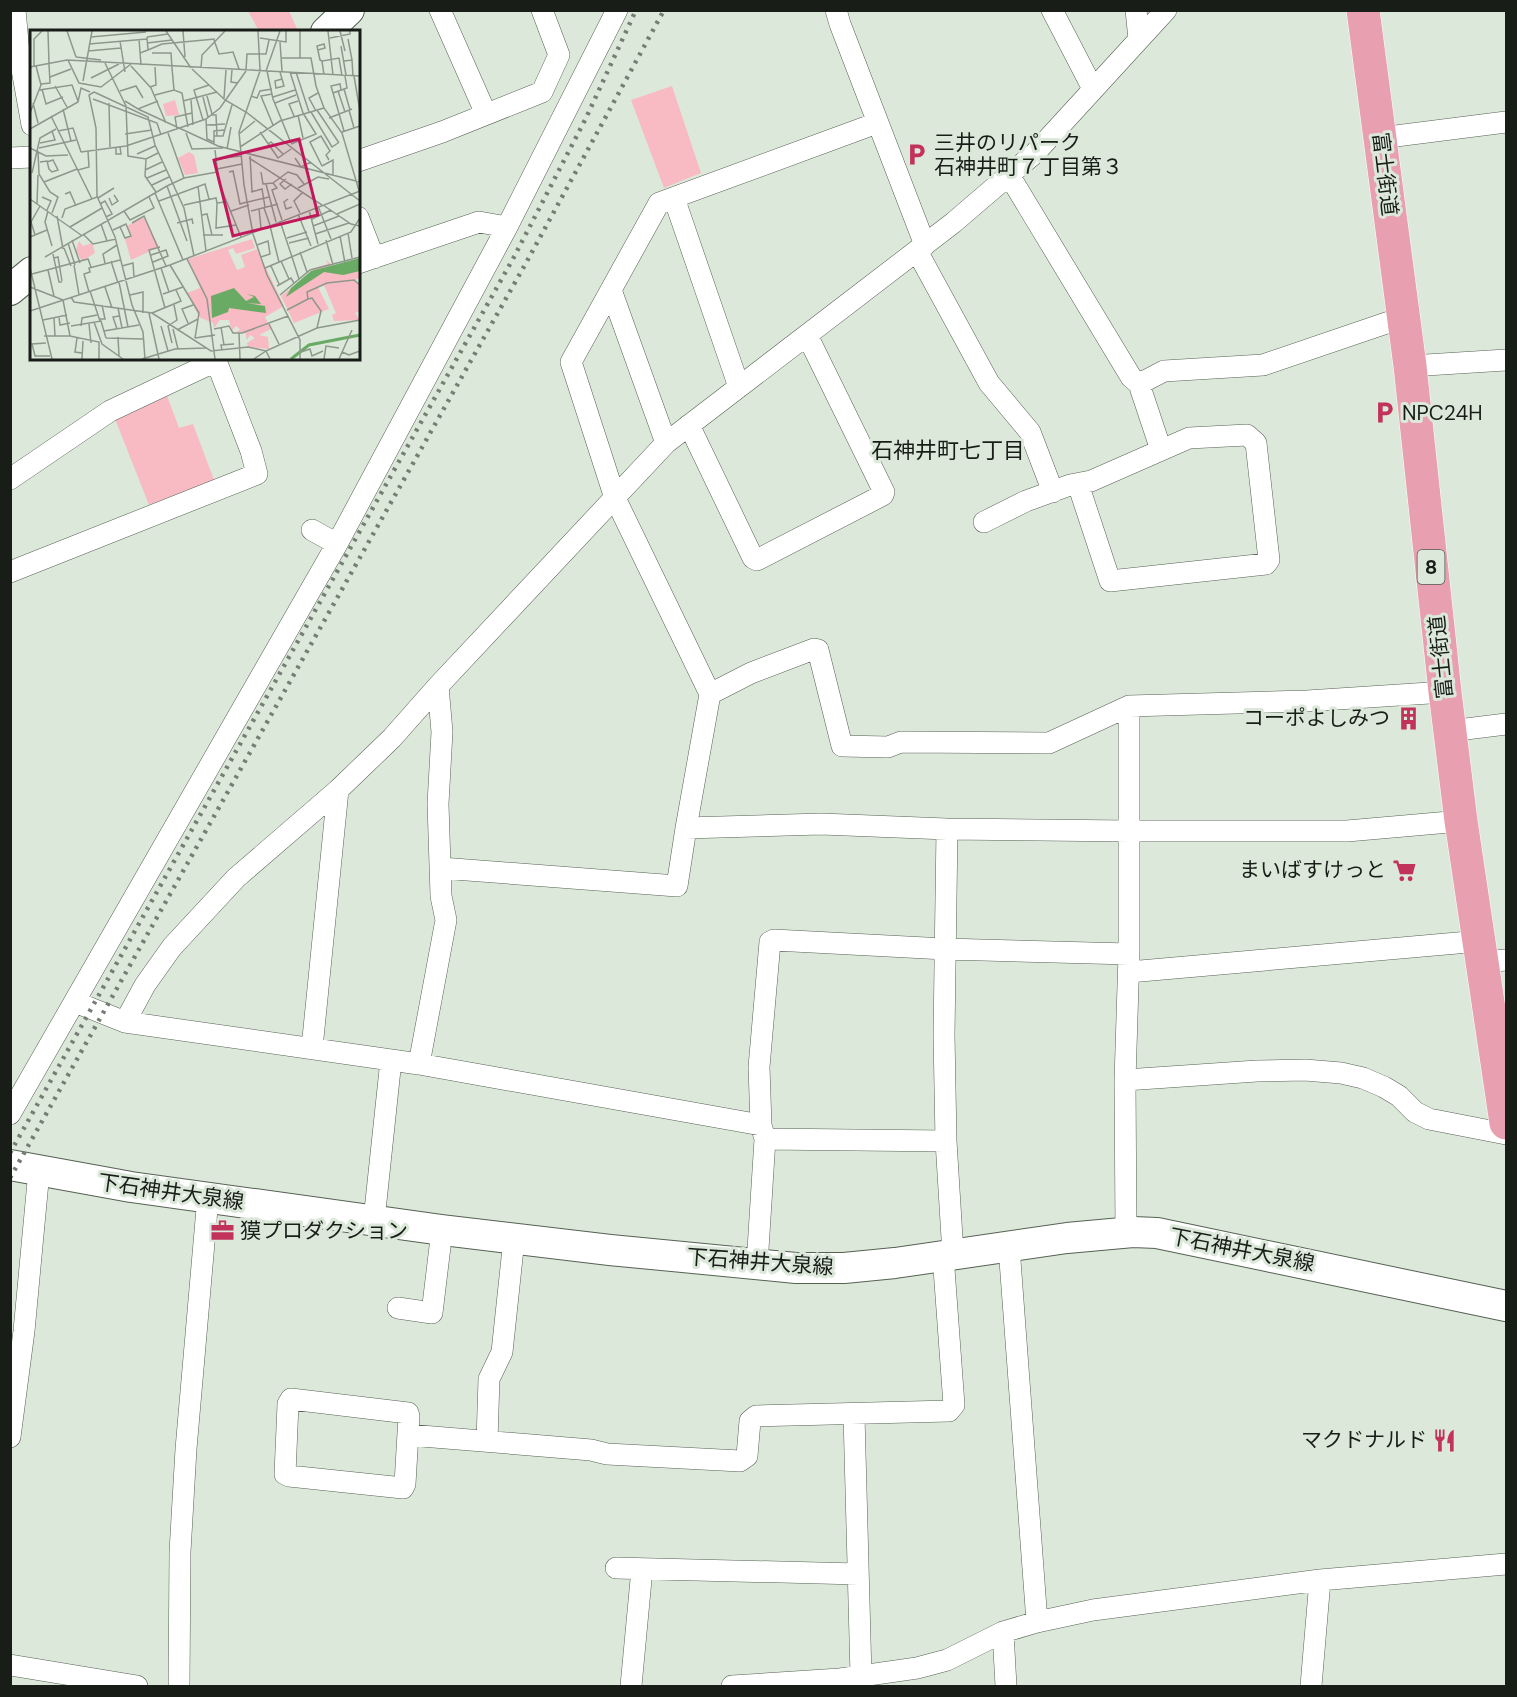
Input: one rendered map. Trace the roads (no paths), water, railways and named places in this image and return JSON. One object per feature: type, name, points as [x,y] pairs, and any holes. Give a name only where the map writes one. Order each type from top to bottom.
[{"type":"main road","points":[[328,30],[349,10]]},
{"type":"main road","name":"富士街道","points":[[1363,10],[1410,366],[1444,692],[1461,821],[1490,954],[1506,1123]]},
{"type":"main road","points":[[10,290],[30,274]]},
{"type":"main road","name":"下石神井大泉線","points":[[25,1168],[131,1187],[442,1230],[610,1250],[796,1268],[844,1268],[895,1263],[1067,1238],[1157,1233],[1506,1306]]},
{"type":"street","points":[[15,10],[19,52],[30,114]]},
{"type":"street","points":[[441,10],[486,114]]},
{"type":"street","points":[[360,160],[542,92],[559,55],[542,10]]},
{"type":"street","points":[[10,1114],[337,544],[507,227],[617,10]]},
{"type":"street","points":[[837,10],[840,24],[921,248],[989,383],[1030,432],[1053,492]]},
{"type":"street","points":[[1052,10],[1093,90]]},
{"type":"street","points":[[1136,10],[1139,39]]},
{"type":"street","points":[[125,1022],[145,985],[180,939],[237,878],[338,790],[392,738],[666,443],[921,248],[1035,153],[1166,10]]},
{"type":"street","points":[[1380,138],[1506,122]]},
{"type":"street","points":[[441,868],[677,886],[710,694],[615,498],[571,362],[659,204],[877,123]]},
{"type":"street","points":[[10,158],[30,157]]},
{"type":"street","points":[[1009,175],[1131,377],[1139,384],[1161,450]]},
{"type":"street","points":[[674,198],[739,387]]},
{"type":"street","points":[[360,229],[366,261],[479,222],[507,227]]},
{"type":"street","points":[[611,290],[666,443]]},
{"type":"street","points":[[1139,384],[1164,371],[1263,364],[1404,317]]},
{"type":"street","points":[[689,425],[753,558],[757,560],[883,495],[884,492],[807,335]]},
{"type":"street","points":[[10,478],[110,411],[215,360],[251,451],[257,474],[10,572]]},
{"type":"street","points":[[1410,366],[1506,360]]},
{"type":"street","points":[[984,522],[1026,501],[1078,484],[1091,481],[1189,438],[1247,435],[1256,442],[1269,560],[1266,564],[1110,581],[1078,484]]},
{"type":"street","points":[[312,530],[337,544]]},
{"type":"street","points":[[710,694],[751,673],[814,649],[818,650],[842,746],[888,747],[901,742],[1050,743],[1129,706],[1307,701],[1444,692]]},
{"type":"street","points":[[419,1064],[446,920],[441,896],[438,804],[441,732],[438,686]]},
{"type":"street","points":[[1126,1233],[1125,1080],[1129,963],[1129,706]]},
{"type":"street","points":[[1450,731],[1506,723]]},
{"type":"street","points":[[312,1048],[338,790]]},
{"type":"street","points":[[686,828],[821,824],[947,829],[1347,831],[1461,821]]},
{"type":"street","points":[[408,1435],[591,1450],[607,1454],[740,1461],[747,1456],[750,1421],[756,1416],[854,1415],[949,1411],[952,1408],[954,1405],[948,1255],[944,1035],[947,829]]},
{"type":"street","points":[[757,1264],[763,1132],[759,1067],[770,942],[774,940],[945,949],[1129,963],[1490,954]]},
{"type":"street","points":[[75,1002],[125,1022],[419,1064],[763,1132],[946,1141]]},
{"type":"street","points":[[374,1220],[391,1060]]},
{"type":"street","points":[[1125,1080],[1257,1071],[1305,1070],[1341,1073],[1363,1078],[1384,1087],[1416,1112],[1429,1119],[1506,1134]]},
{"type":"street","points":[[10,1437],[24,1331],[25,1168]]},
{"type":"street","points":[[179,1686],[180,1552],[186,1449],[208,1197]]},
{"type":"street","points":[[398,1308],[432,1313],[442,1230]]},
{"type":"street","points":[[487,1442],[489,1379],[502,1352],[514,1239]]},
{"type":"street","points":[[1009,1247],[1037,1622]]},
{"type":"street","points":[[291,1400],[404,1411],[409,1416],[408,1435],[403,1488],[285,1474],[288,1404],[291,1400]]},
{"type":"street","points":[[847,1680],[858,1574],[854,1415]]},
{"type":"street","points":[[732,1686],[847,1680],[917,1668],[947,1660],[1003,1632],[1094,1610],[1320,1581],[1506,1564]]},
{"type":"street","points":[[616,1568],[858,1574]]},
{"type":"street","points":[[631,1686],[642,1569]]},
{"type":"street","points":[[1311,1686],[1320,1581]]},
{"type":"street","points":[[1003,1632],[1006,1686]]},
{"type":"street","points":[[10,1665],[137,1686]]},
{"type":"railway","points":[[10,1153],[514,257],[586,118],[636,10]]},
{"type":"railway","points":[[10,1178],[526,263],[664,10]]},
{"type":"place","name":"三井のリパーク 石神井町７丁目第３","points":[[916,155]]},
{"type":"place","name":"NPC24H","points":[[1384,413]]},
{"type":"place","name":"コーポよしみつ","points":[[1408,718]]},
{"type":"place","name":"まいばすけっと","points":[[1404,870]]},
{"type":"place","name":"獏プロダクション","points":[[222,1231]]},
{"type":"place","name":"マクドナルド","points":[[1445,1440]]},
{"type":"district","name":"石神井町七丁目","points":[[948,450]]}]
